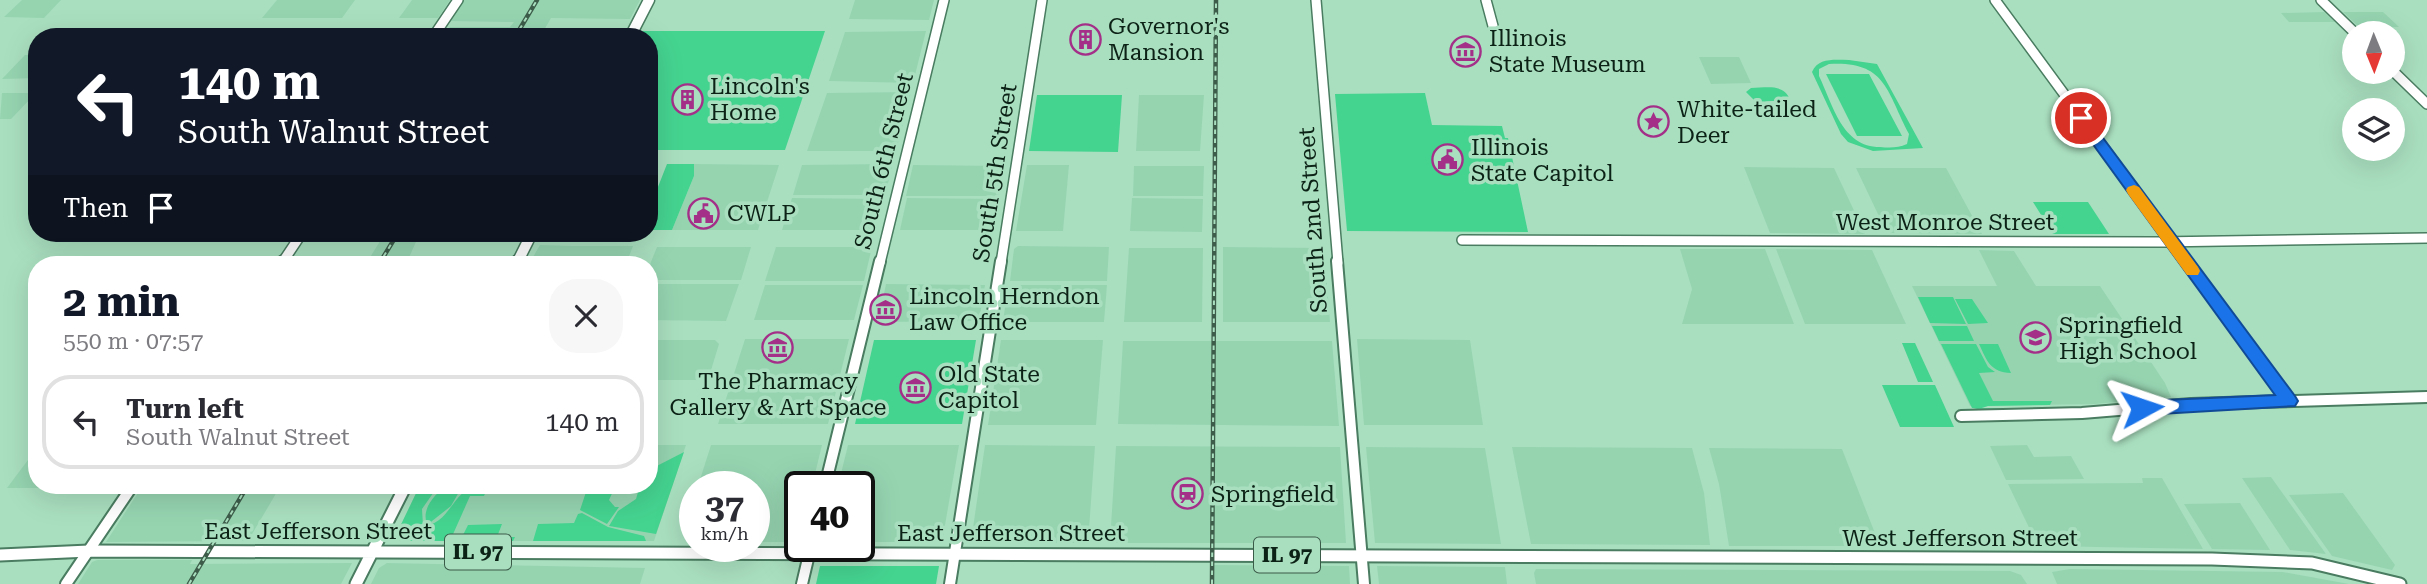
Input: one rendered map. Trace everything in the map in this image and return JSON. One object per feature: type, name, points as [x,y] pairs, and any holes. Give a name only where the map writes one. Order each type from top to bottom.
[{"type":"main road","points":[[439,28],[458,0]]},
{"type":"main road","points":[[635,28],[649,0]]},
{"type":"main road","name":"South 6th Street","points":[[829,471],[944,0]]},
{"type":"main road","name":"South 5th Street","points":[[950,584],[1042,0]]},
{"type":"main road","name":"South 2nd Street","points":[[1316,0],[1364,584]]},
{"type":"main road","points":[[1486,0],[1493,26]]},
{"type":"main road","points":[[1994,0],[2289,401]]},
{"type":"main road","points":[[2321,0],[2343,21]]},
{"type":"main road","points":[[2405,83],[2427,104]]},
{"type":"main road","name":"West Monroe Street","points":[[1462,240],[2171,242],[2427,238]]},
{"type":"main road","points":[[1961,416],[2082,413],[2176,405],[2427,397]]},
{"type":"main road","points":[[66,584],[127,494]]},
{"type":"main road","points":[[356,584],[401,494]]},
{"type":"main road","name":"East Jefferson Street","points":[[0,555],[89,551],[784,550]]},
{"type":"main road","name":"East Jefferson Street","points":[[875,552],[1517,555]]},
{"type":"main road","name":"West Jefferson Street","points":[[1517,555],[1746,559],[2045,558],[2288,561],[2323,565],[2400,584]]},
{"type":"main road","points":[[802,584],[807,562]]},
{"type":"shaded area","points":[[22,0],[61,0],[44,18],[4,17]]},
{"type":"shaded area","points":[[277,0],[355,0],[342,18],[262,18]]},
{"type":"shaded area","points":[[412,0],[450,0],[438,18],[399,18]]},
{"type":"shaded area","points":[[464,0],[640,0],[630,19],[551,18],[545,28],[449,28],[510,27],[514,22],[451,21]]},
{"type":"shaded area","points":[[855,0],[934,0],[929,20],[849,19]]},
{"type":"shaded area","points":[[2324,12],[2335,22],[2289,22],[2281,13]]},
{"type":"shaded area","points":[[2343,12],[2383,12],[2393,21],[2353,21]]},
{"type":"shaded area","points":[[926,31],[913,83],[829,81],[845,32]]},
{"type":"shaded area","points":[[25,55],[28,55],[28,78],[2,79]]},
{"type":"shaded area","points":[[1699,57],[1739,57],[1751,83],[1711,84]]},
{"type":"shaded area","points":[[911,92],[896,151],[807,151],[827,93]]},
{"type":"shaded area","points":[[2,93],[28,93],[28,101],[11,119],[0,119]]},
{"type":"shaded area","points":[[1139,95],[1204,95],[1200,151],[1136,151]]},
{"type":"shaded area","points":[[694,164],[779,165],[758,230],[672,230],[694,176]]},
{"type":"shaded area","points":[[888,164],[892,168],[885,195],[793,195],[802,165]]},
{"type":"shaded area","points":[[913,165],[1004,166],[999,196],[906,196]]},
{"type":"shaded area","points":[[1027,165],[1069,165],[1063,231],[1016,231]]},
{"type":"shaded area","points":[[1134,166],[1204,166],[1203,196],[1133,196]]},
{"type":"shaded area","points":[[1744,167],[1834,168],[1865,234],[1770,233]]},
{"type":"shaded area","points":[[1856,168],[1946,168],[1982,234],[1887,233]]},
{"type":"shaded area","points":[[792,198],[883,199],[875,230],[782,230]]},
{"type":"shaded area","points":[[907,198],[998,199],[993,230],[900,230]]},
{"type":"shaded area","points":[[1132,198],[1203,199],[1202,232],[1130,231]]},
{"type":"shaded area","points":[[379,242],[416,242],[410,256],[371,256]]},
{"type":"shaded area","points":[[540,245],[633,246],[629,256],[534,256]]},
{"type":"shaded area","points":[[1018,246],[1109,247],[1107,281],[1010,281],[1014,249]]},
{"type":"shaded area","points":[[657,247],[751,247],[741,280],[658,280],[658,256],[653,256]]},
{"type":"shaded area","points":[[776,247],[872,247],[864,281],[765,281]]},
{"type":"shaded area","points":[[1223,247],[1324,248],[1330,322],[1223,322]]},
{"type":"shaded area","points":[[1129,248],[1203,248],[1202,322],[1124,322]]},
{"type":"shaded area","points":[[1680,249],[1765,249],[1794,324],[1682,324],[1692,289]]},
{"type":"shaded area","points":[[1776,249],[1872,250],[1906,324],[1805,324]]},
{"type":"shaded area","points":[[1979,250],[2014,251],[2036,286],[2100,286],[2165,383],[2171,397],[2095,404],[1970,406],[1912,286],[1997,286]]},
{"type":"shaded area","points":[[658,284],[739,284],[726,321],[658,320]]},
{"type":"shaded area","points":[[886,284],[985,285],[979,321],[878,322]]},
{"type":"shaded area","points":[[765,285],[863,285],[854,320],[754,320]]},
{"type":"shaded area","points":[[1008,285],[1107,285],[1104,322],[1003,322]]},
{"type":"shaded area","points":[[745,339],[849,339],[828,424],[718,424]]},
{"type":"shaded area","points":[[1357,339],[1470,340],[1483,425],[1364,425]]},
{"type":"shaded area","points":[[658,340],[715,340],[719,344],[708,380],[658,380]]},
{"type":"shaded area","points":[[1001,340],[1103,340],[1096,425],[988,425]]},
{"type":"shaded area","points":[[1123,341],[1332,341],[1339,426],[1118,424]]},
{"type":"shaded area","points":[[658,445],[686,445],[654,541],[393,541],[416,494],[658,494]]},
{"type":"shaded area","points":[[711,445],[822,445],[816,471],[784,471],[784,542],[770,542],[770,471],[703,471]]},
{"type":"shaded area","points":[[848,445],[959,445],[942,542],[875,542],[875,471],[842,471]]},
{"type":"shaded area","points":[[985,445],[1095,446],[1088,543],[971,542]]},
{"type":"shaded area","points":[[2027,445],[2034,457],[2071,456],[2084,479],[2006,480],[1990,446]]},
{"type":"shaded area","points":[[1116,446],[1340,447],[1346,543],[1110,543]]},
{"type":"shaded area","points":[[1366,447],[1485,448],[1501,544],[1375,543]]},
{"type":"shaded area","points":[[1512,447],[1692,448],[1704,493],[1710,545],[1531,544]]},
{"type":"shaded area","points":[[1709,448],[1842,449],[1880,546],[1729,546],[1719,484]]},
{"type":"shaded area","points":[[28,460],[28,488],[7,488]]},
{"type":"shaded area","points":[[2271,477],[2326,554],[2290,550],[2242,478]]},
{"type":"shaded area","points":[[2142,478],[2162,478],[2203,549],[2044,546],[2036,542],[2008,484],[2143,483]]},
{"type":"shaded area","points":[[2343,493],[2395,565],[2392,570],[2332,556],[2289,495]]},
{"type":"shaded area","points":[[137,494],[276,494],[248,541],[106,542]]},
{"type":"shaded area","points":[[2240,503],[2270,550],[2212,549],[2184,504]]},
{"type":"shaded area","points":[[192,560],[190,564],[352,563],[341,584],[78,584],[92,562]]},
{"type":"shaded area","points":[[387,563],[645,568],[640,584],[371,584],[379,568]]},
{"type":"shaded area","points":[[1213,565],[1349,566],[1350,584],[1213,584]]},
{"type":"shaded area","points":[[1377,566],[1505,567],[1507,584],[1379,584]]},
{"type":"shaded area","points":[[1536,569],[2010,571],[2021,575],[2027,584],[1536,584]]},
{"type":"shaded area","points":[[2070,569],[2283,572],[2349,584],[2057,584],[2052,572]]},
{"type":"green space","points":[[658,31],[825,31],[785,150],[658,150]]},
{"type":"green space","points":[[1849,60],[1877,64],[1923,148],[1873,151],[1848,142],[1841,134],[1812,72],[1823,62]],"holes":[[[1829,64],[1862,67],[1882,81],[1909,134],[1907,144],[1891,148],[1867,145],[1856,140],[1840,122],[1819,76],[1819,69]]]},
{"type":"green space","points":[[1826,74],[1869,74],[1902,136],[1857,136]]},
{"type":"green space","points":[[1751,88],[1779,89],[1790,100],[1756,102],[1746,92]]},
{"type":"green space","points":[[1425,93],[1432,125],[1502,126],[1505,138],[1508,138],[1528,232],[1347,231],[1335,94]]},
{"type":"green space","points":[[1037,95],[1122,95],[1118,152],[1029,151]]},
{"type":"green space","points":[[667,164],[694,164],[694,176],[672,230],[658,230],[658,187]]},
{"type":"green space","points":[[2033,202],[2088,202],[2109,234],[2053,234]]},
{"type":"green space","points":[[1918,297],[1953,297],[1966,324],[1930,323]]},
{"type":"green space","points":[[1955,299],[1972,299],[1988,323],[1968,324]]},
{"type":"green space","points":[[1932,326],[1967,326],[1974,341],[1939,341]]},
{"type":"green space","points":[[874,340],[976,340],[962,424],[855,424]]},
{"type":"green space","points":[[1902,343],[1915,343],[1933,382],[1918,382]]},
{"type":"green space","points":[[1941,344],[1976,344],[1988,367],[1995,372],[1979,373],[1993,401],[2052,401],[2050,405],[1982,408],[2055,408],[1973,409],[1977,408],[1972,408]]},
{"type":"green space","points":[[1979,344],[1998,344],[2011,373],[1994,368]]},
{"type":"green space","points":[[1882,385],[1935,385],[1954,427],[1900,427]]},
{"type":"green space","points":[[684,452],[656,534],[609,526],[618,511],[636,499],[637,494],[658,494],[658,465]]},
{"type":"green space","points":[[416,494],[432,494],[422,509],[423,526],[397,533]]},
{"type":"green space","points":[[437,494],[458,494],[451,506],[427,525],[426,513],[430,502]]},
{"type":"green space","points":[[462,494],[485,494],[470,496],[450,541],[400,541],[408,534],[439,520]]},
{"type":"green space","points":[[585,494],[612,494],[609,500],[615,507],[619,507],[607,524],[580,510]]},
{"type":"green space","points":[[582,513],[608,527],[644,536],[646,541],[533,541],[538,524],[574,523],[578,514]]},
{"type":"green space","points":[[502,524],[497,537],[515,537],[513,541],[460,541],[468,525]]},
{"type":"green space","points":[[820,566],[939,566],[936,584],[816,584]]},
{"type":"railway","points":[[520,28],[537,0]]},
{"type":"railway","points":[[1212,584],[1216,0]]},
{"type":"railway","points":[[384,256],[392,242]]},
{"type":"railway","points":[[189,584],[243,494]]},
{"type":"slow traffic","points":[[2134,190],[2192,271]]},
{"type":"place","name":"Governor's Mansion","points":[[1085,39]]},
{"type":"place","name":"Illinois State Museum","points":[[1466,51]]},
{"type":"place","name":"Lincoln's Home","points":[[687,99]]},
{"type":"place","name":"White-tailed Deer","points":[[1654,122]]},
{"type":"place","name":"Illinois State Capitol","points":[[1448,160]]},
{"type":"place","name":"CWLP","points":[[704,213]]},
{"type":"place","name":"Lincoln Herndon Law Office","points":[[886,309]]},
{"type":"place","name":"Springfield High School","points":[[2036,338]]},
{"type":"place","name":"The Pharmacy Gallery & Art Space","points":[[778,347]]},
{"type":"place","name":"Old State Capitol","points":[[915,387]]},
{"type":"place","name":"Springfield","points":[[1188,494]]},
{"type":"route","points":[[2081,118],[2289,401],[2142,408]]}]
